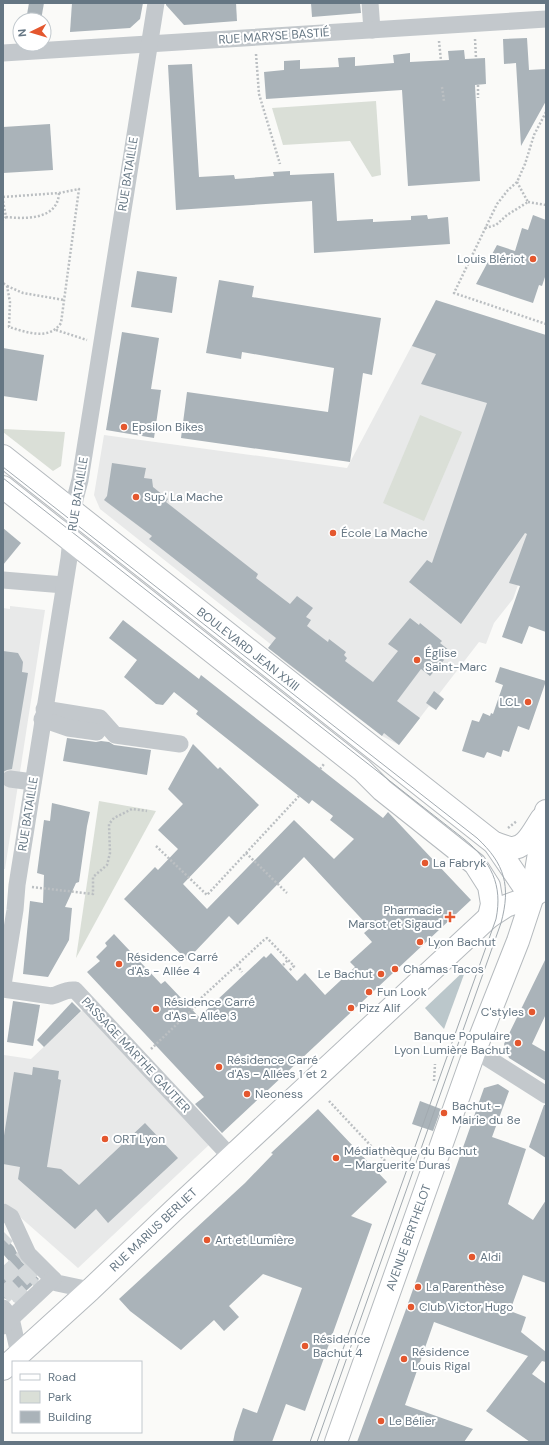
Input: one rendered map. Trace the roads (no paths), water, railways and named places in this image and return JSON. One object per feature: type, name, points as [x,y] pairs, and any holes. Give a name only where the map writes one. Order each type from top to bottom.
[{"type":"main road","name":"BOULEVARD JEAN XXIII","points":[[3,456],[500,836],[511,848],[519,847],[526,842],[546,812]]},
{"type":"main road","name":"BOULEVARD JEAN XXIII","points":[[3,487],[362,770],[382,790],[475,864],[541,890]]},
{"type":"main road","points":[[541,890],[546,812]]},
{"type":"main road","name":"BOULEVARD JEAN XXIII","points":[[500,836],[541,890]]},
{"type":"main road","points":[[541,890],[546,856]]},
{"type":"main road","name":"BOULEVARD JEAN XXIII","points":[[475,864],[489,886],[492,904],[489,917]]},
{"type":"main road","name":"RUE MARIUS BERLIET","points":[[3,1369],[90,1290],[489,917],[506,906],[541,890]]},
{"type":"main road","name":"AVENUE BERTHELOT","points":[[336,1442],[475,1050],[518,941],[541,890]]},
{"type":"street","name":"RUE BATAILLE","points":[[3,985],[4,968],[15,910],[17,885],[75,511],[75,499],[80,480],[156,3]]},
{"type":"street","points":[[370,3],[372,30]]},
{"type":"street","name":"RUE MARYSE BASTIÉ","points":[[3,53],[546,19]]},
{"type":"street","points":[[3,580],[64,585]]},
{"type":"street","points":[[43,714],[68,728],[97,732]]},
{"type":"street","points":[[43,714],[100,718],[115,734],[180,744]]},
{"type":"street","points":[[10,779],[33,782]]},
{"type":"street","name":"PASSAGE MARTHE GAUTIER","points":[[3,989],[52,996],[57,995],[66,989],[75,990],[231,1157]]},
{"type":"street","points":[[475,1050],[546,1095]]},
{"type":"street","points":[[3,1212],[11,1217],[12,1232],[38,1268],[57,1283],[90,1290]]},
{"type":"street","points":[[19,1354],[8,1313],[38,1268]]},
{"type":"tunnel","points":[[3,1239],[7,1235]]},
{"type":"tunnel","points":[[3,1278],[24,1258]]},
{"type":"tunnel","points":[[3,1296],[33,1268]]},
{"type":"tunnel","points":[[15,1303],[39,1281]]},
{"type":"tram line","points":[[3,467],[477,838],[494,857],[503,876],[505,898],[501,923],[317,1442]]},
{"type":"tram line","points":[[3,478],[464,839],[481,856],[493,874],[498,895],[496,919],[310,1442]]},
{"type":"place","name":"Louis Blériot","points":[[533,259]]},
{"type":"place","name":"Epsilon Bikes","points":[[124,427]]},
{"type":"place","name":"Sup' La Mache","points":[[136,497]]},
{"type":"place","name":"École La Mache","points":[[333,533]]},
{"type":"place","name":"Église Saint-Marc","points":[[417,660]]},
{"type":"place","name":"LCL","points":[[528,702]]},
{"type":"place","name":"La Fabryk","points":[[425,863]]},
{"type":"place","name":"Pharmacie Marsot et Sigaud","points":[[450,917]]},
{"type":"place","name":"Lyon Bachut","points":[[420,942]]},
{"type":"place","name":"Résidence Carré d'As - Allée 4","points":[[119,964]]},
{"type":"place","name":"Chamas Tacos","points":[[395,969]]},
{"type":"place","name":"Le Bachut","points":[[381,974]]},
{"type":"place","name":"Fun Look","points":[[369,992]]},
{"type":"place","name":"Pizz Alif","points":[[351,1008]]},
{"type":"place","name":"Résidence Carré d'As - Allée 3","points":[[156,1009]]},
{"type":"place","name":"C'styles","points":[[532,1012]]},
{"type":"place","name":"Banque Populaire Lyon Lumière Bachut","points":[[518,1043]]},
{"type":"place","name":"Résidence Carré d'As - Allées 1 et 2","points":[[219,1067]]},
{"type":"place","name":"Neoness","points":[[247,1094]]},
{"type":"place","name":"Bachut - Mairie du 8e","points":[[444,1113]]},
{"type":"place","name":"ORT Lyon","points":[[105,1139]]},
{"type":"place","name":"Médiathèque du Bachut – Marguerite Duras","points":[[336,1158]]},
{"type":"place","name":"Art et Lumière","points":[[207,1240]]},
{"type":"place","name":"Aldi","points":[[472,1257]]},
{"type":"place","name":"La Parenthèse","points":[[418,1287]]},
{"type":"place","name":"Club Victor Hugo","points":[[411,1307]]},
{"type":"place","name":"Résidence Bachut 4","points":[[305,1346]]},
{"type":"place","name":"Résidence Louis Rigal","points":[[404,1359]]},
{"type":"place","name":"Le Bélier","points":[[381,1421]]}]
